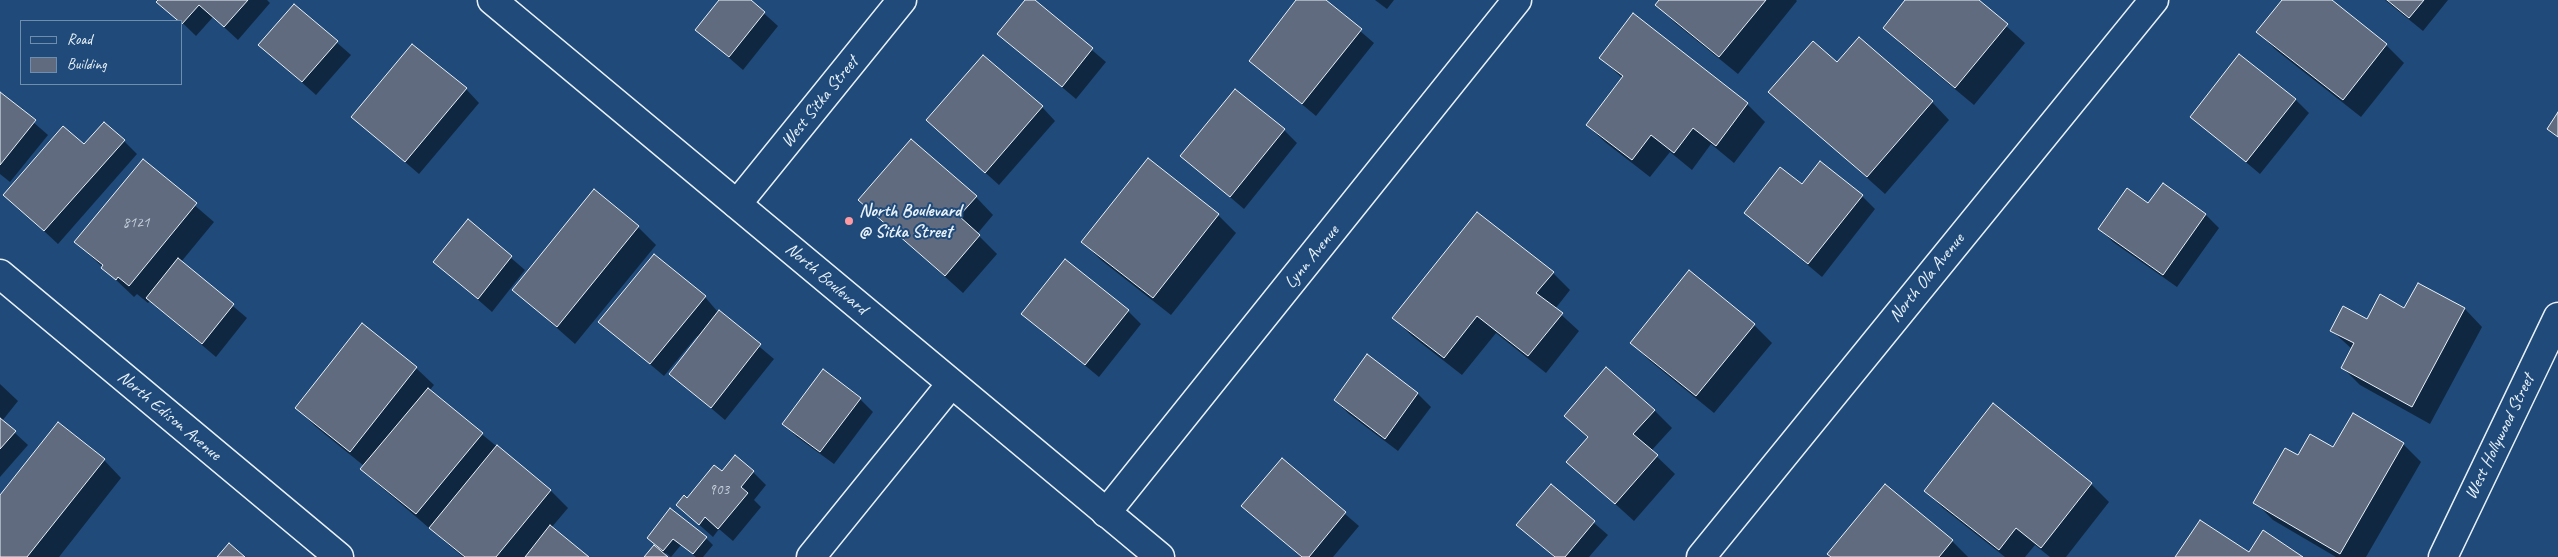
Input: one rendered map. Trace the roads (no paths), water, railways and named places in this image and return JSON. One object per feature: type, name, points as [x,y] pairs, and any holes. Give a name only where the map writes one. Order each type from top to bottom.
[{"type":"street","name":"North Boulevard","points":[[492,0],[1160,557]]},
{"type":"street","name":"West Sitka Street","points":[[737,204],[902,0]]},
{"type":"street","name":"Lynn Avenue","points":[[1106,513],[1517,0]]},
{"type":"street","name":"North Ola Avenue","points":[[1701,557],[2154,0]]},
{"type":"street","name":"North Edison Avenue","points":[[0,274],[339,557]]},
{"type":"street","name":"West Hollywood Street","points":[[2443,557],[2558,317]]},
{"type":"street","points":[[811,557],[951,384]]},
{"type":"place","name":"North Boulevard @ Sitka Street","points":[[849,221]]}]
